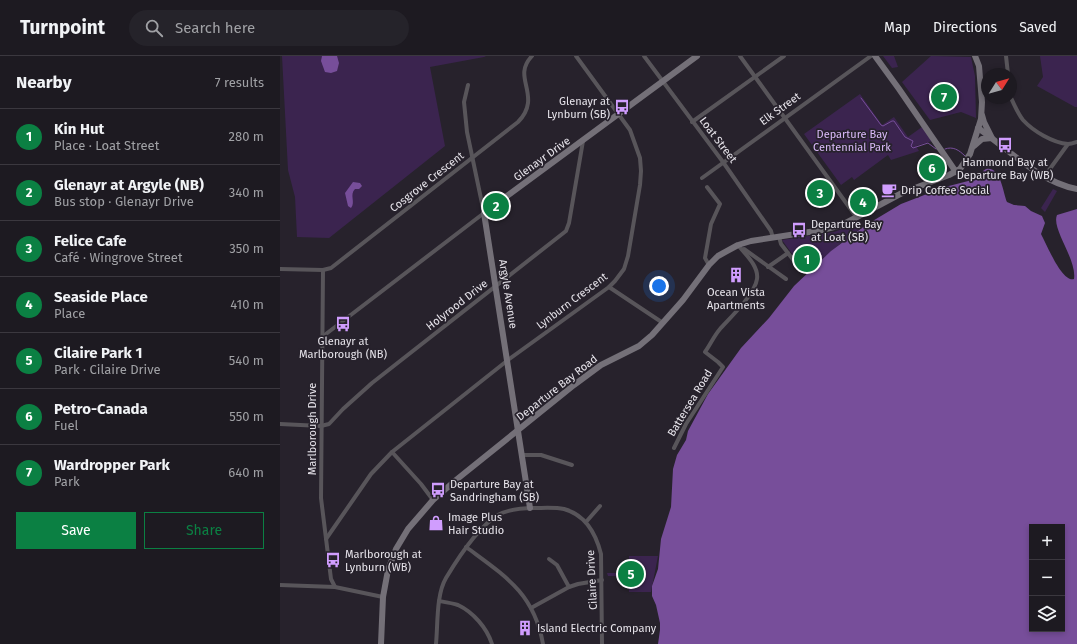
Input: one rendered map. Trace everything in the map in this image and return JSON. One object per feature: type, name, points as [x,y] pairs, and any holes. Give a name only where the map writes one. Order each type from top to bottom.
[{"type":"main road","name":"Glenayr Drive","points":[[484,213],[697,56]]},
{"type":"main road","points":[[875,56],[956,172],[964,165],[972,147],[981,113],[982,102],[979,66],[975,56]]},
{"type":"main road","points":[[981,113],[992,138]]},
{"type":"main road","points":[[978,128],[1044,177],[1058,184],[1077,189]]},
{"type":"main road","points":[[972,147],[980,139],[992,138]]},
{"type":"main road","name":"Departure Bay Road","points":[[381,644],[383,597],[388,570],[396,548],[408,529],[433,500],[601,365],[639,346],[652,335],[683,300],[708,265],[718,256],[738,245],[836,227],[857,218],[902,193],[956,172]]},
{"type":"main road","name":"Argyle Avenue","points":[[484,213],[530,508]]},
{"type":"street","name":"Cosgrove Crescent","points":[[280,269],[323,270],[331,268],[518,122],[524,115],[528,105],[529,98],[524,73],[525,67],[532,56]]},
{"type":"street","name":"Lynburn Crescent","points":[[326,539],[372,474],[392,452],[508,360],[616,281],[624,269],[628,256],[641,171],[640,158],[637,145],[630,130],[576,56]]},
{"type":"street","name":"Loat Street","points":[[644,56],[801,270]]},
{"type":"street","points":[[740,56],[857,218]]},
{"type":"street","points":[[692,122],[784,56]]},
{"type":"street","name":"Elk Street","points":[[702,178],[871,56]]},
{"type":"street","points":[[1006,56],[1007,68]]},
{"type":"street","name":"Argyle Avenue","points":[[468,85],[464,102],[467,132],[484,213]]},
{"type":"street","points":[[1014,104],[1024,120],[1034,130],[1049,139],[1068,144],[1077,142]]},
{"type":"street","name":"Holyrood Drive","points":[[321,426],[329,424],[372,383],[566,232],[569,223],[583,141]]},
{"type":"street","points":[[1044,177],[1068,144]]},
{"type":"street","points":[[707,187],[720,204],[711,224],[705,258],[708,265]]},
{"type":"street","name":"Glenayr Drive","points":[[322,337],[484,213]]},
{"type":"street","points":[[738,245],[786,279]]},
{"type":"street","name":"Battersea Road","points":[[674,448],[686,424],[723,367],[705,352],[719,330],[735,314],[754,288],[757,279],[756,270],[751,260],[738,245]]},
{"type":"street","points":[[768,267],[788,253]]},
{"type":"street","name":"Marlborough Drive","points":[[323,270],[321,498],[331,579],[335,588]]},
{"type":"street","points":[[608,287],[663,323]]},
{"type":"street","points":[[280,424],[321,426]]},
{"type":"street","points":[[392,452],[421,484],[433,500]]},
{"type":"street","points":[[522,455],[541,455],[572,465]]},
{"type":"street","points":[[586,522],[600,506]]},
{"type":"street","name":"Cilaire Drive","points":[[436,644],[439,601],[445,579],[466,547],[486,524],[498,515],[506,511],[520,508],[530,508],[564,509],[586,522],[593,530],[598,541],[601,554],[602,644]]},
{"type":"street","points":[[466,547],[499,571],[518,588],[531,608],[540,627],[543,644]]},
{"type":"street","points":[[549,559],[557,565],[569,587]]},
{"type":"street","points":[[531,608],[569,587],[602,580]]},
{"type":"street","points":[[280,585],[335,588],[383,597]]},
{"type":"street","points":[[439,601],[457,605],[470,611],[484,628],[492,644]]},
{"type":"green space","points":[[282,56],[486,56],[430,67],[445,146],[329,238],[297,237],[295,197],[288,170]]},
{"type":"green space","points":[[883,56],[894,56],[898,67],[892,68]]},
{"type":"green space","points":[[931,56],[971,57],[975,76],[976,118],[961,112],[930,120],[902,82]]},
{"type":"green space","points":[[1040,56],[1077,56],[1077,107],[1037,86],[1043,77]]},
{"type":"green space","name":"Departure Bay Centennial Park","points":[[860,94],[882,125],[894,117],[908,137],[922,127],[932,141],[916,146],[919,151],[891,160],[888,155],[854,180],[852,177],[841,185],[804,134]]},
{"type":"green space","points":[[1053,189],[1057,191],[1045,212],[1041,208]]},
{"type":"green space","points":[[856,224],[860,229],[806,273],[782,240],[834,232]]},
{"type":"green space","points":[[629,556],[658,556],[651,592],[629,592],[629,576],[608,576],[607,573],[629,573]]},
{"type":"shaded area","points":[[322,56],[337,56],[339,63],[337,71],[331,73],[325,72],[321,61]]},
{"type":"shaded area","points":[[986,169],[991,169],[1001,181],[1007,202],[1014,205],[1025,206],[1031,211],[1042,216],[1045,223],[1041,234],[1050,253],[1064,275],[1069,279],[1074,279],[1074,271],[1056,221],[1057,215],[1077,209],[1077,644],[658,644],[660,623],[656,605],[652,596],[652,586],[658,569],[661,539],[671,507],[673,469],[677,455],[686,440],[688,431],[708,394],[741,348],[769,318],[794,286],[831,251],[866,225],[901,204],[945,187],[972,180],[982,175],[983,171]]},
{"type":"shaded area","points":[[353,182],[360,183],[362,186],[353,191],[353,203],[351,208],[348,206],[345,193]]},
{"type":"waterway","points":[[861,98],[881,125],[883,126],[894,121],[905,137],[913,141],[911,146],[913,148],[928,143],[936,149]]},
{"type":"waterway","points":[[945,149],[956,149],[965,156]]},
{"type":"place","name":"Wardropper Park","points":[[944,97]]},
{"type":"place","name":"Glenayr at Lynburn (SB)","points":[[622,107]]},
{"type":"place","name":"Hammond Bay at Departure Bay (WB)","points":[[1005,145]]},
{"type":"place","name":"Petro-Canada","points":[[932,168]]},
{"type":"place","name":"Drip Coffee Social","points":[[889,190]]},
{"type":"place","name":"Felice Cafe","points":[[820,193]]},
{"type":"place","name":"Seaside Place","points":[[863,202]]},
{"type":"place","name":"Glenayr at Argyle (NB)","points":[[496,206]]},
{"type":"place","name":"Departure Bay at Loat (SB)","points":[[799,230]]},
{"type":"place","name":"Kin Hut","points":[[807,259]]},
{"type":"place","name":"Ocean Vista Apartments","points":[[736,275]]},
{"type":"place","name":"Glenayr at Marlborough (NB)","points":[[343,324]]},
{"type":"place","name":"Departure Bay at Sandringham (SB)","points":[[438,490]]},
{"type":"place","name":"Image Plus Hair Studio","points":[[436,523]]},
{"type":"place","name":"Marlborough at Lynburn (WB)","points":[[333,560]]},
{"type":"place","name":"Cilaire Park 1","points":[[631,574]]},
{"type":"place","name":"Island Electric Company","points":[[525,628]]}]
